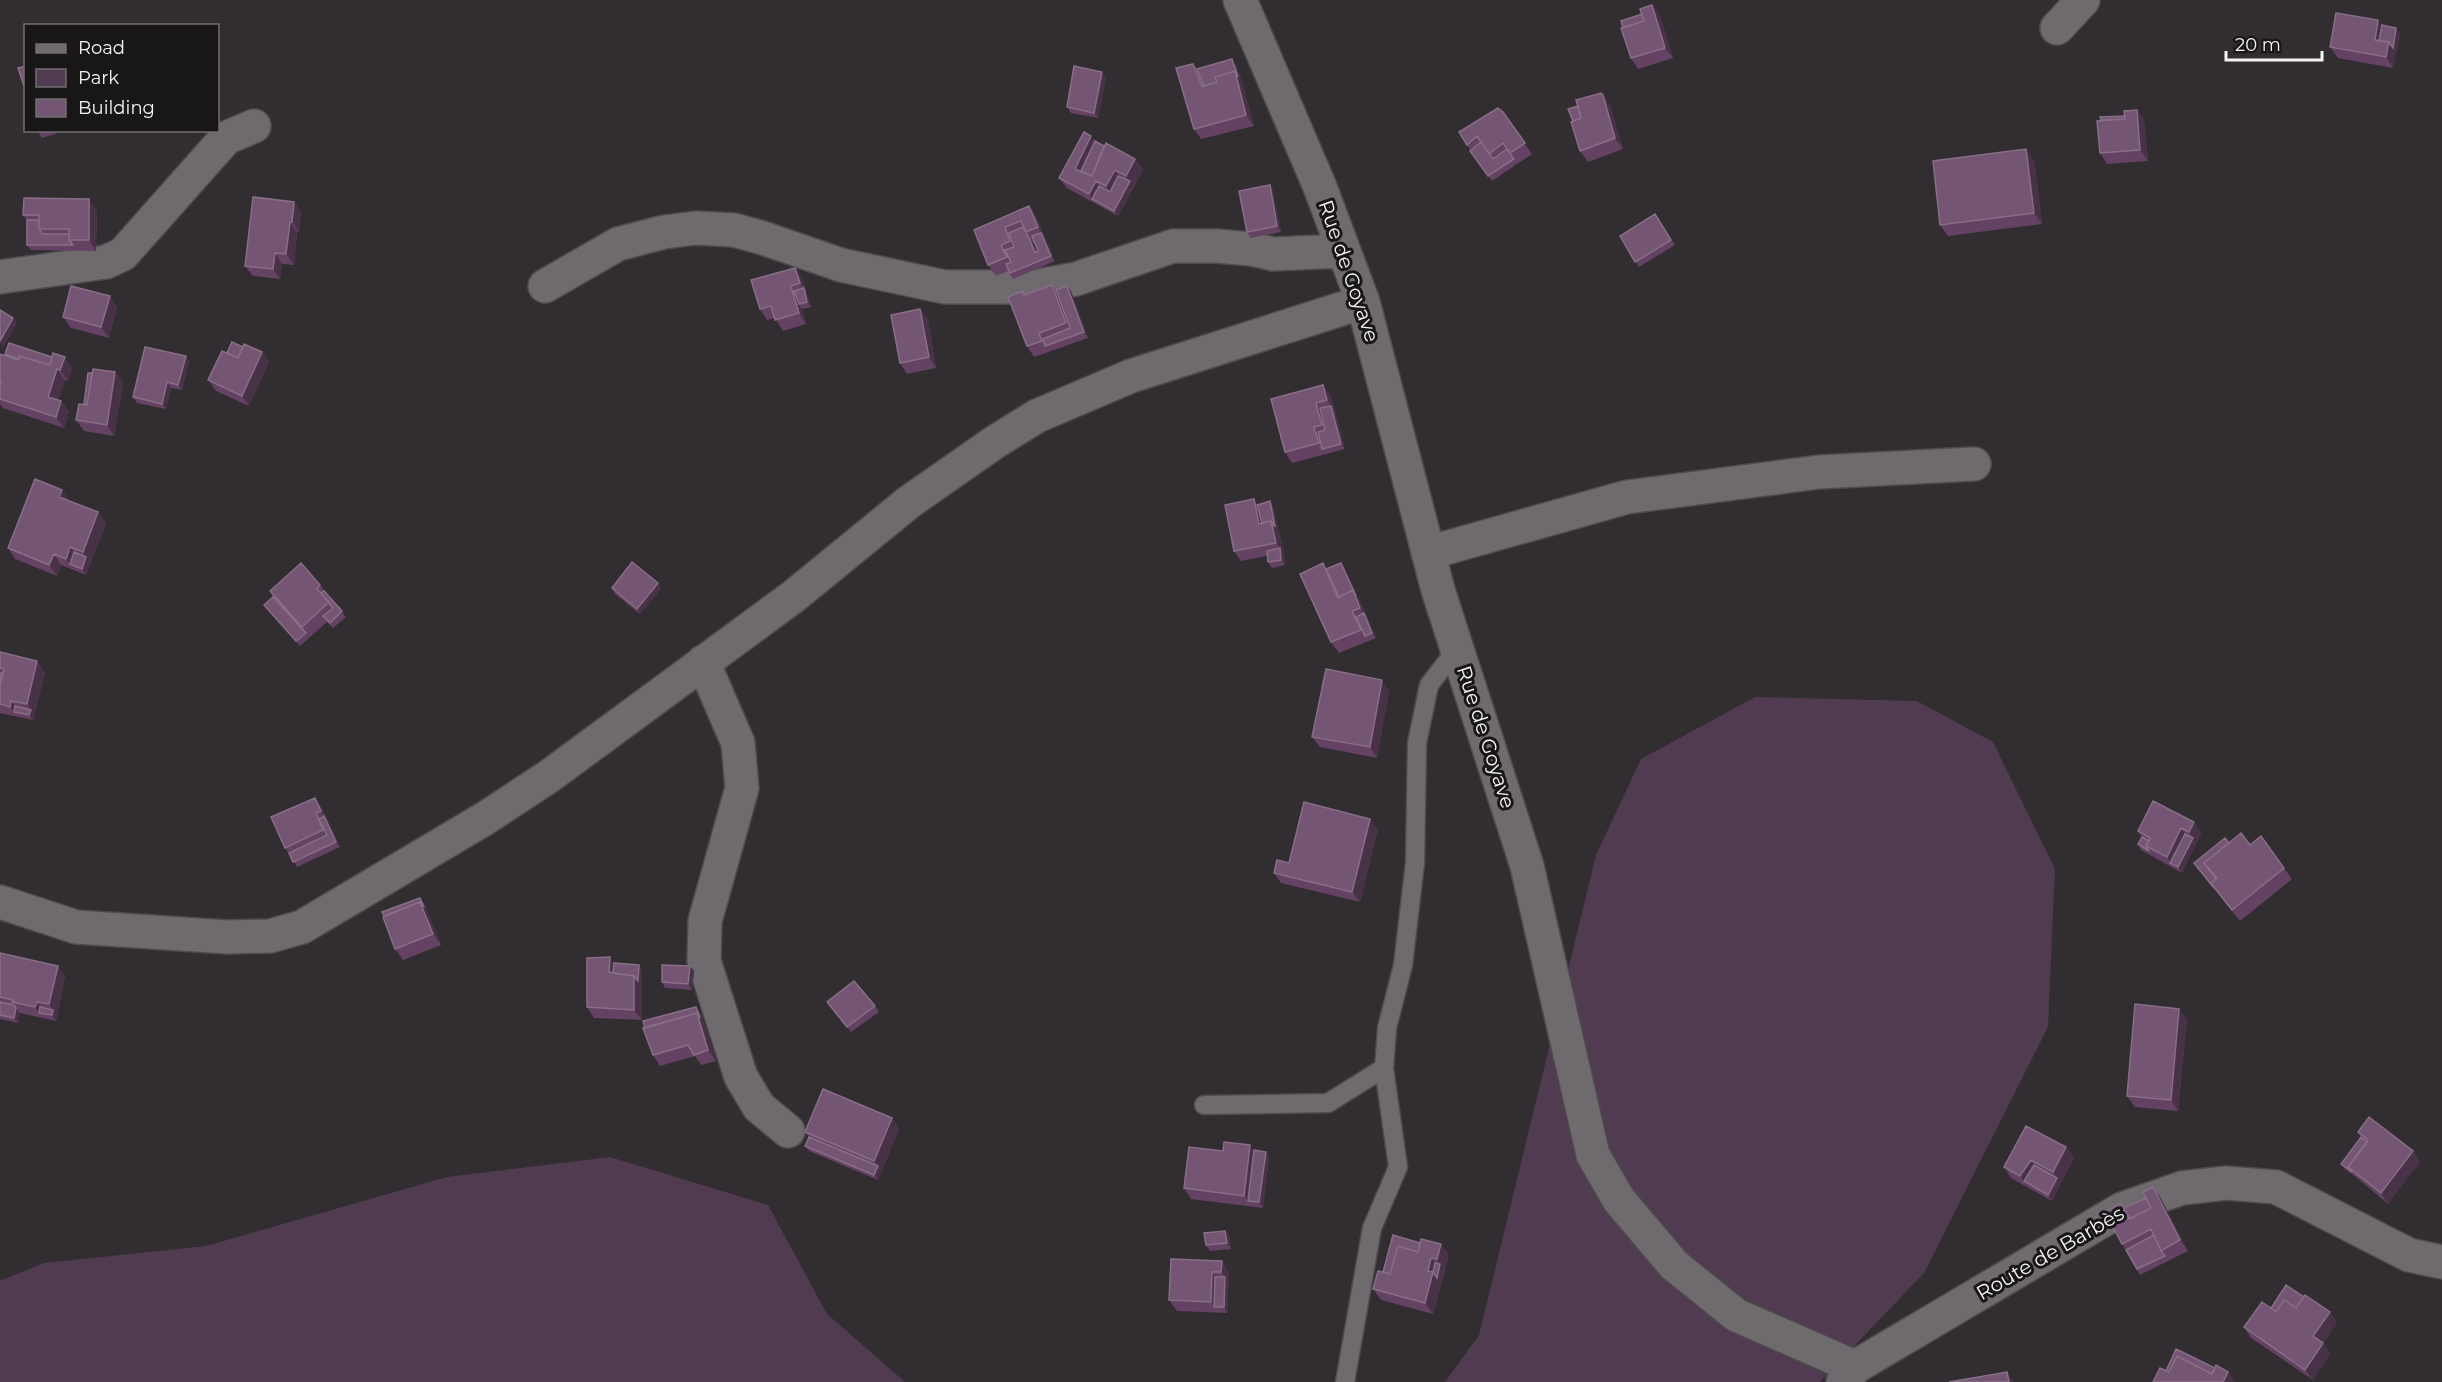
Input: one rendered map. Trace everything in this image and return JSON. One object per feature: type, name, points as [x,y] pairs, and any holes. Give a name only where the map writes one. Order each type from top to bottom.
[{"type":"street","name":"Rue de Goyave","points":[[1239,0],[1320,188],[1363,302],[1428,553],[1527,866],[1593,1155],[1619,1200],[1674,1265],[1736,1315],[1849,1375]]},
{"type":"street","points":[[2057,28],[2083,0]]},
{"type":"street","points":[[0,277],[106,262],[123,254],[226,138],[254,126]]},
{"type":"street","points":[[545,286],[618,244],[664,232],[696,228],[734,230],[841,265],[895,278],[945,287],[965,288],[1033,287],[1065,281],[1173,246],[1216,246],[1251,249],[1274,254],[1344,251]]},
{"type":"street","points":[[0,902],[76,927],[227,937],[270,936],[302,927],[484,819],[548,777],[794,596],[909,502],[995,442],[1037,416],[1131,376],[1363,302]]},
{"type":"street","points":[[1428,553],[1628,497],[1819,472],[1974,464]]},
{"type":"street","points":[[703,662],[738,743],[742,788],[705,921],[704,961],[741,1077],[759,1107],[788,1131]]},
{"type":"street","name":"Route de Barbès","points":[[1849,1375],[2122,1209],[2182,1188],[2226,1183],[2276,1187],[2409,1255],[2442,1262]]},
{"type":"lane","points":[[1345,1382],[1372,1228],[1398,1167],[1384,1068],[1387,1028],[1403,965],[1415,863],[1417,743],[1429,685],[1457,649]]},
{"type":"lane","points":[[1204,1106],[1328,1103],[1384,1068]]},
{"type":"green space","points":[[1755,697],[1917,701],[1993,742],[2055,869],[2048,1027],[1924,1273],[1820,1382],[1445,1382],[1479,1335],[1596,855],[1641,759]]},
{"type":"green space","points":[[610,1157],[768,1205],[827,1314],[905,1382],[0,1382],[0,1281],[44,1263],[206,1246],[447,1177]]},
{"type":"building","points":[[1652,5],[1665,48],[1631,58],[1621,28],[1644,21],[1640,9]]},
{"type":"building","points":[[2336,13],[2378,20],[2375,40],[2389,42],[2386,57],[2330,47]]},
{"type":"building","points":[[1642,14],[1644,21],[1623,28],[1621,21]]},
{"type":"building","points":[[2382,25],[2396,28],[2393,48],[2389,42],[2379,41]]},
{"type":"building","points":[[1232,59],[1238,77],[1235,71],[1215,77],[1217,82],[1204,86],[1197,69]]},
{"type":"building","points":[[1193,64],[1202,86],[1217,82],[1215,77],[1235,71],[1246,115],[1194,129],[1176,68]]},
{"type":"building","points":[[24,66],[24,86],[18,68]]},
{"type":"building","points":[[1074,66],[1102,72],[1094,113],[1067,107]]},
{"type":"building","points":[[1601,93],[1615,138],[1580,151],[1571,122],[1581,118],[1576,100]]},
{"type":"building","points":[[1578,106],[1581,118],[1573,121],[1568,109]]},
{"type":"building","points":[[1498,108],[1525,143],[1510,153],[1503,143],[1489,154],[1477,136],[1467,145],[1459,132]]},
{"type":"building","points":[[2137,110],[2140,150],[2100,153],[2097,121],[2125,119],[2124,111]]},
{"type":"building","points":[[2125,116],[2125,119],[2101,120],[2100,117]]},
{"type":"building","points":[[1084,132],[1091,136],[1075,169],[1092,176],[1106,143],[1135,159],[1126,176],[1115,170],[1106,186],[1096,181],[1089,194],[1059,178]]},
{"type":"building","points":[[1095,141],[1104,146],[1092,176],[1081,171]]},
{"type":"building","points":[[1481,142],[1493,159],[1507,149],[1514,159],[1488,176],[1470,151]]},
{"type":"building","points":[[2026,149],[2034,213],[1940,225],[1933,161]]},
{"type":"building","points":[[1118,176],[1130,181],[1114,211],[1092,199],[1099,186],[1110,192]]},
{"type":"building","points":[[1270,185],[1277,226],[1247,232],[1239,191]]},
{"type":"building","points":[[253,197],[294,202],[286,254],[275,253],[273,269],[245,266]]},
{"type":"building","points":[[24,198],[89,199],[89,240],[69,240],[69,229],[39,229],[39,215],[23,215]]},
{"type":"building","points":[[1029,206],[1038,227],[1026,232],[1021,221],[1005,227],[1010,241],[1001,245],[1007,257],[988,265],[974,230]]},
{"type":"building","points":[[1655,214],[1671,240],[1635,262],[1620,236]]},
{"type":"building","points":[[27,220],[39,220],[39,229],[43,234],[69,234],[69,240],[73,245],[27,245]]},
{"type":"building","points":[[1023,227],[1035,252],[1038,251],[1032,236],[1041,233],[1051,256],[1010,273],[1006,264],[1011,262],[1005,250],[1014,247],[1009,233]]},
{"type":"building","points":[[795,268],[800,283],[791,286],[799,313],[775,320],[771,306],[760,309],[751,280]]},
{"type":"building","points":[[1052,285],[1066,323],[1039,333],[1042,341],[1027,346],[1008,297],[1023,291],[1024,295]]},
{"type":"building","points":[[71,286],[110,296],[101,327],[63,317]]},
{"type":"building","points":[[1067,286],[1084,332],[1045,346],[1043,339],[1070,328],[1056,290]]},
{"type":"building","points":[[804,288],[807,302],[799,304],[794,291]]},
{"type":"building","points":[[920,309],[929,357],[900,363],[891,315]]},
{"type":"building","points":[[0,310],[13,318],[0,341]]},
{"type":"building","points":[[232,342],[243,347],[238,358],[227,353]]},
{"type":"building","points":[[9,343],[52,357],[50,365],[5,354]]},
{"type":"building","points":[[244,344],[262,352],[242,396],[208,380],[222,351],[238,358]]},
{"type":"building","points":[[145,347],[186,356],[178,385],[167,382],[162,404],[133,397]]},
{"type":"building","points":[[53,353],[65,357],[60,370],[57,369],[48,397],[61,401],[56,417],[0,399],[0,354],[18,360],[19,356],[50,365]]},
{"type":"building","points":[[93,369],[115,372],[107,425],[76,420],[79,404],[87,405]]},
{"type":"building","points":[[88,373],[92,373],[87,405],[84,404]]},
{"type":"building","points":[[1323,385],[1327,400],[1316,403],[1322,425],[1314,427],[1319,443],[1285,452],[1271,399]]},
{"type":"building","points":[[1331,406],[1341,444],[1322,449],[1318,432],[1325,430],[1320,408]]},
{"type":"building","points":[[35,479],[62,490],[59,497],[98,512],[83,552],[70,547],[66,559],[54,554],[49,565],[8,548]]},
{"type":"building","points":[[1254,499],[1259,524],[1271,521],[1276,543],[1234,551],[1225,505]]},
{"type":"building","points":[[1270,501],[1275,527],[1271,521],[1262,523],[1257,505]]},
{"type":"building","points":[[1280,548],[1281,560],[1268,562],[1267,551]]},
{"type":"building","points":[[74,552],[86,557],[82,569],[70,564]]},
{"type":"building","points":[[632,562],[658,583],[637,609],[612,588]]},
{"type":"building","points":[[301,563],[320,585],[317,589],[329,602],[302,627],[270,591]]},
{"type":"building","points":[[1323,563],[1338,598],[1353,590],[1360,608],[1352,611],[1361,630],[1331,642],[1300,574]]},
{"type":"building","points":[[1341,563],[1356,596],[1353,590],[1339,597],[1326,569]]},
{"type":"building","points":[[324,591],[342,611],[330,623],[323,616],[333,608],[321,593]]},
{"type":"building","points":[[273,597],[306,633],[296,641],[264,605]]},
{"type":"building","points":[[1364,613],[1372,633],[1365,636],[1356,617]]},
{"type":"building","points":[[0,652],[37,661],[27,704],[11,701],[10,707],[0,704],[0,685],[4,669],[0,668]]},
{"type":"building","points":[[1326,669],[1382,680],[1370,747],[1312,737]]},
{"type":"building","points":[[15,706],[31,710],[29,715],[14,712]]},
{"type":"building","points":[[315,798],[321,811],[316,813],[323,830],[285,848],[271,817]]},
{"type":"building","points":[[2153,801],[2194,822],[2189,832],[2181,828],[2167,857],[2146,846],[2150,838],[2138,831]]},
{"type":"building","points":[[1304,802],[1370,819],[1352,892],[1274,873],[1277,860],[1289,863]]},
{"type":"building","points":[[324,816],[336,842],[293,862],[289,853],[327,835],[319,819]]},
{"type":"building","points":[[2241,833],[2250,845],[2261,836],[2284,868],[2232,910],[2211,883],[2217,878],[2204,863]]},
{"type":"building","points":[[2185,834],[2193,838],[2178,867],[2170,863]]},
{"type":"building","points":[[2142,837],[2149,841],[2146,846],[2149,851],[2138,844]]},
{"type":"building","points":[[2225,838],[2229,843],[2204,863],[2216,879],[2211,883],[2214,888],[2194,863]]},
{"type":"building","points":[[420,898],[424,907],[420,902],[384,916],[382,912]]},
{"type":"building","points":[[420,902],[433,934],[395,949],[383,917]]},
{"type":"building","points":[[0,953],[58,966],[49,1004],[37,1002],[35,1007],[0,997]]},
{"type":"building","points":[[610,957],[609,972],[634,976],[634,1010],[587,1007],[587,958]]},
{"type":"building","points":[[614,963],[639,965],[638,981],[634,976],[613,973]]},
{"type":"building","points":[[662,965],[690,966],[688,984],[662,982]]},
{"type":"building","points":[[854,981],[875,1006],[847,1027],[827,1002]]},
{"type":"building","points":[[0,1002],[14,1005],[16,1008],[14,1018],[0,1015]]},
{"type":"building","points":[[2135,1004],[2179,1009],[2171,1100],[2127,1096]]},
{"type":"building","points":[[40,1007],[53,1010],[52,1015],[39,1013]]},
{"type":"building","points":[[696,1007],[700,1018],[697,1013],[645,1028],[643,1021]]},
{"type":"building","points":[[697,1013],[708,1050],[694,1055],[688,1045],[653,1055],[643,1028]]},
{"type":"building","points":[[823,1089],[892,1118],[874,1161],[805,1132]]},
{"type":"building","points":[[2369,1117],[2413,1151],[2381,1193],[2348,1167],[2368,1140],[2358,1132]]},
{"type":"building","points":[[2026,1126],[2066,1147],[2053,1172],[2031,1160],[2020,1176],[2004,1167]]},
{"type":"building","points":[[809,1137],[878,1166],[874,1175],[805,1146]]},
{"type":"building","points":[[2361,1137],[2367,1142],[2348,1167],[2352,1172],[2341,1164]]},
{"type":"building","points":[[1224,1142],[1250,1145],[1244,1196],[1184,1188],[1189,1147],[1223,1151]]},
{"type":"building","points":[[1254,1150],[1266,1152],[1259,1202],[1248,1201]]},
{"type":"building","points":[[2034,1165],[2057,1178],[2048,1195],[2024,1181]]},
{"type":"building","points":[[2153,1187],[2180,1240],[2161,1251],[2151,1229],[2122,1244],[2105,1212],[2121,1203],[2129,1219],[2151,1208],[2143,1192]]},
{"type":"building","points":[[2146,1198],[2151,1208],[2130,1219],[2124,1208]]},
{"type":"building","points":[[1225,1231],[1227,1243],[1206,1245],[1204,1233]]},
{"type":"building","points":[[1393,1235],[1420,1243],[1418,1252],[1398,1246],[1390,1274],[1383,1272]]},
{"type":"building","points":[[2154,1235],[2165,1256],[2137,1269],[2126,1250]]},
{"type":"building","points":[[1421,1239],[1441,1244],[1437,1259],[1431,1258],[1428,1271],[1433,1272],[1425,1303],[1373,1289],[1378,1271],[1390,1274],[1398,1246],[1418,1252]]},
{"type":"building","points":[[1171,1259],[1222,1261],[1221,1272],[1212,1272],[1211,1302],[1169,1300]]},
{"type":"building","points":[[1435,1263],[1440,1264],[1437,1278],[1433,1272]]},
{"type":"building","points":[[1215,1277],[1225,1277],[1224,1307],[1214,1307]]},
{"type":"building","points":[[2286,1285],[2304,1297],[2296,1308],[2284,1300],[2276,1312],[2271,1308]]},
{"type":"building","points":[[2305,1295],[2330,1312],[2313,1336],[2323,1343],[2305,1370],[2244,1327],[2262,1302],[2276,1312],[2284,1300],[2296,1308]]},
{"type":"building","points":[[2176,1349],[2215,1368],[2212,1374],[2177,1356],[2169,1372],[2166,1371]]},
{"type":"building","points":[[2177,1356],[2212,1374],[2216,1365],[2228,1372],[2223,1382],[2153,1382],[2160,1368],[2169,1372]]},
{"type":"building","points":[[2007,1372],[2009,1382],[1949,1382]]}]
